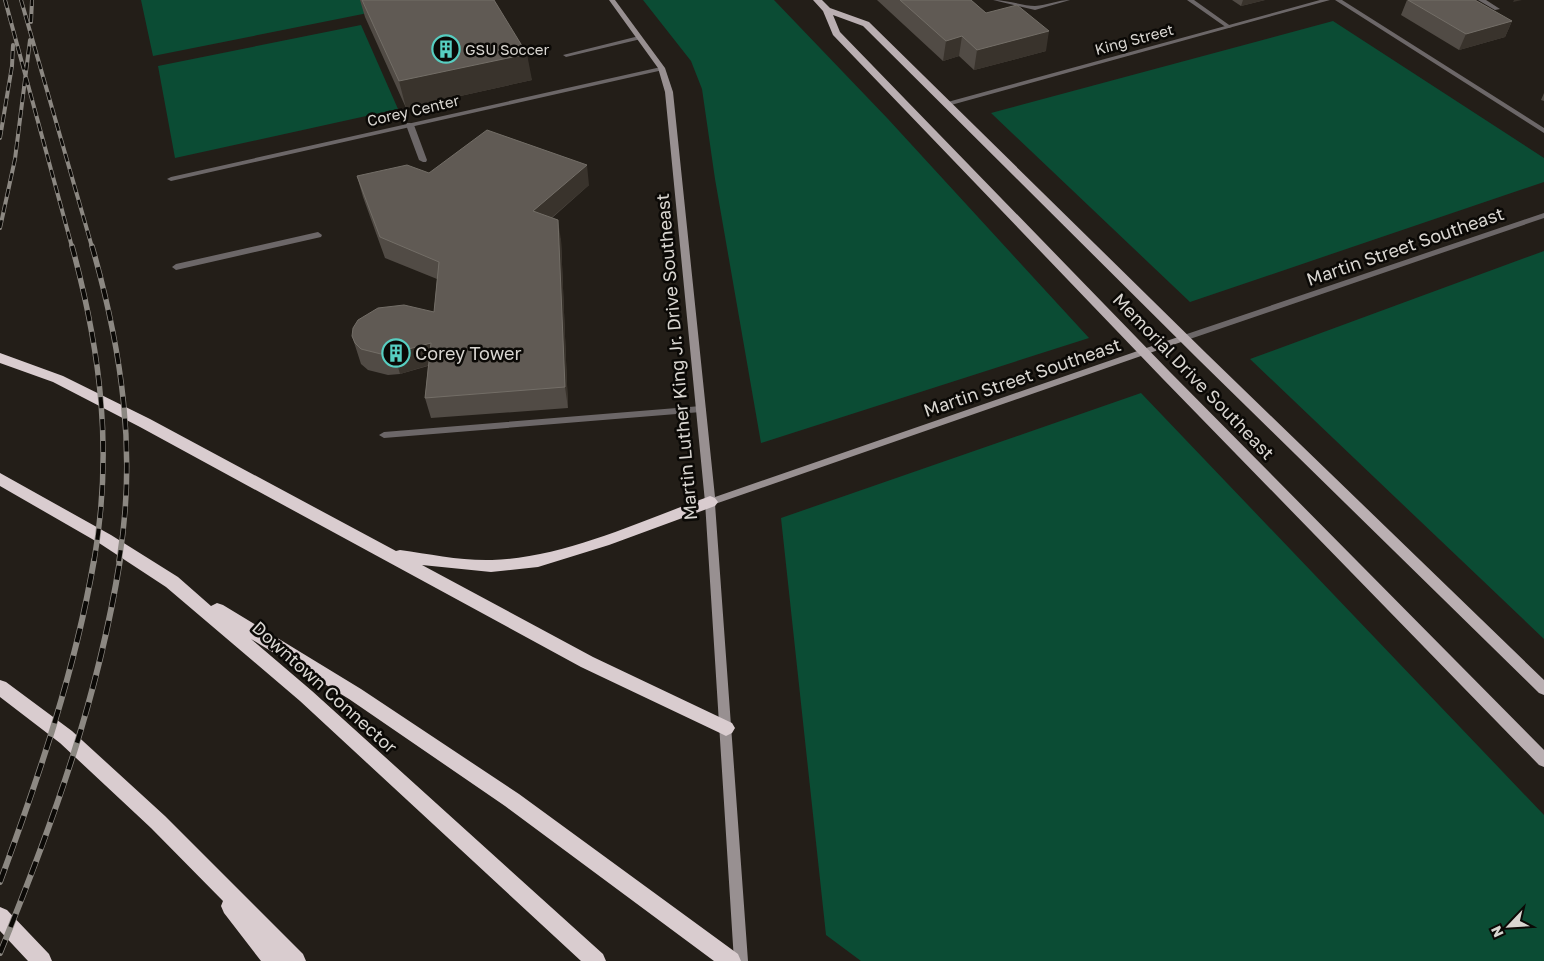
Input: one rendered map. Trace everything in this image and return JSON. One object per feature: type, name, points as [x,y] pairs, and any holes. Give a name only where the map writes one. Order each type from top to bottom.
[{"type":"highway","points":[[0,358],[58,380],[145,423],[587,662],[726,728]]},
{"type":"highway","name":"Downtown Connector","points":[[0,479],[106,539],[172,582],[306,696],[596,961]]},
{"type":"highway","points":[[389,554],[450,563],[491,566],[538,561],[604,541],[710,502]]},
{"type":"highway","points":[[172,582],[355,694],[495,789],[731,961]]},
{"type":"highway","points":[[0,687],[66,737],[158,822],[296,961]]},
{"type":"highway","points":[[158,822],[232,907],[274,961]]},
{"type":"highway","points":[[0,917],[42,961]]},
{"type":"main road","name":"Martin Luther King Jr. Drive Southeast","points":[[612,0],[661,69],[670,92],[710,502],[741,961]]},
{"type":"main road","name":"Memorial Drive Southeast","points":[[817,0],[826,10],[836,33],[1544,760]]},
{"type":"main road","name":"Memorial Drive Southeast","points":[[826,10],[866,24],[1544,689]]},
{"type":"main road","name":"Martin Street Southeast","points":[[710,502],[1184,338]]},
{"type":"street","points":[[996,0],[1035,8],[1067,0]]},
{"type":"street","points":[[1190,0],[1229,27]]},
{"type":"street","name":"King Street","points":[[948,103],[1327,0]]},
{"type":"street","points":[[1338,0],[1544,131]]},
{"type":"street","points":[[1481,0],[1497,9]]},
{"type":"street","points":[[566,55],[640,38]]},
{"type":"street","name":"Corey Center","points":[[171,179],[661,69]]},
{"type":"street","points":[[410,125],[423,160]]},
{"type":"street","name":"Martin Street Southeast","points":[[1184,338],[1544,215]]},
{"type":"street","points":[[176,267],[318,236]]},
{"type":"street","points":[[384,435],[701,409]]},
{"type":"green space","points":[[141,0],[433,0],[153,56]]},
{"type":"green space","points":[[643,0],[774,0],[888,119],[1089,338],[761,443],[715,179],[702,89],[691,61]]},
{"type":"green space","points":[[1333,21],[1544,158],[1544,182],[1190,302],[991,113]]},
{"type":"green space","points":[[361,25],[398,109],[175,158],[158,66]]},
{"type":"green space","points":[[1544,251],[1544,639],[1250,359]]},
{"type":"green space","points":[[1141,393],[1544,815],[1544,961],[861,961],[826,935],[781,518]]},
{"type":"building","name":"GSU Soccer","points":[[362,0],[494,0],[527,54],[399,81]]},
{"type":"building","points":[[900,0],[971,0],[986,13],[1017,5],[1049,31],[977,50],[962,36],[946,41]]},
{"type":"building","points":[[1408,0],[1475,0],[1512,21],[1466,34]]},
{"type":"building","points":[[487,130],[587,165],[533,211],[558,220],[565,387],[425,398],[431,343],[394,353],[381,354],[361,349],[355,343],[352,336],[353,328],[358,320],[378,308],[404,305],[434,312],[439,262],[380,237],[357,176],[407,165],[429,173]]},
{"type":"railway","points":[[5,0],[26,76]]},
{"type":"railway","points":[[21,0],[92,247]]},
{"type":"railway","points":[[31,22],[32,0]]},
{"type":"railway","points":[[26,76],[30,40]]},
{"type":"railway","points":[[0,138],[12,66],[13,45]]},
{"type":"railway","points":[[0,228],[15,159],[26,76]]},
{"type":"railway","points":[[26,76],[72,247]]},
{"type":"railway","points":[[72,246],[90,325],[101,402],[103,480],[94,561]]},
{"type":"railway","points":[[92,246],[103,285],[124,402],[127,481],[119,561]]},
{"type":"railway","points":[[0,882],[42,763],[66,683],[77,642],[94,560]]},
{"type":"railway","points":[[0,953],[38,856],[72,760],[99,662],[120,560]]},
{"type":"place","name":"GSU Soccer","points":[[446,49]]},
{"type":"place","name":"Corey Tower","points":[[396,353]]}]
